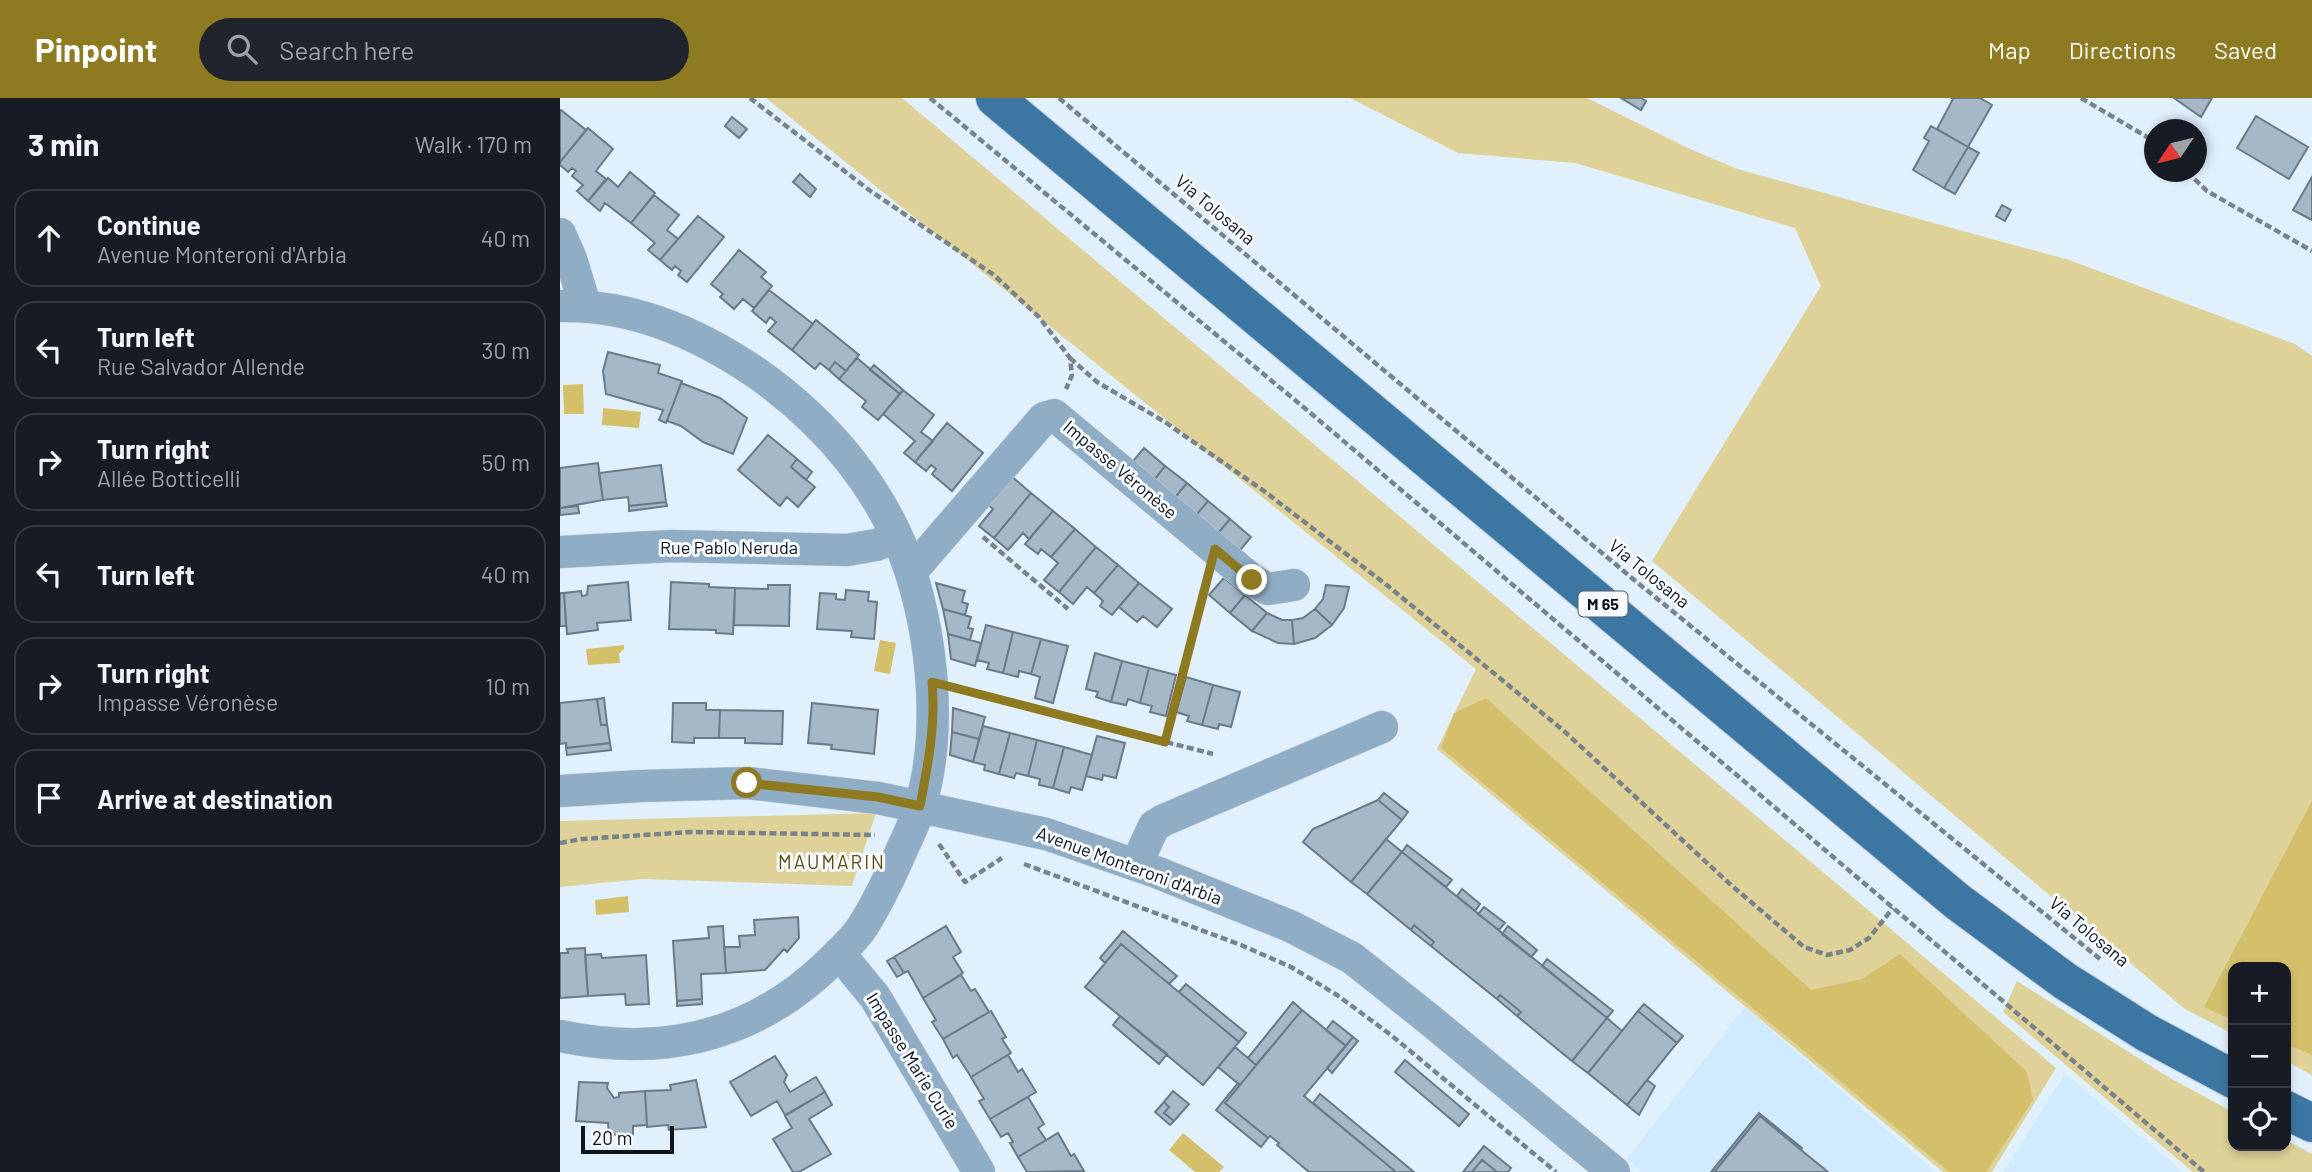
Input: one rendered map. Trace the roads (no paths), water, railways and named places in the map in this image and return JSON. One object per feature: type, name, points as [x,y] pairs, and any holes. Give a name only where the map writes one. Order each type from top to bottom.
[{"type":"main road","name":"M 65","points":[[995,98],[1958,902],[2065,981],[2147,1033],[2228,1076]]},
{"type":"street","points":[[560,234],[572,259],[573,305],[645,317],[708,342],[787,395],[825,430],[859,472],[889,521],[911,572],[928,643],[933,697],[929,763],[920,806],[907,839],[883,892],[859,931],[812,978],[783,1000],[750,1018],[718,1032],[681,1041],[613,1045],[560,1036]]},
{"type":"street","name":"Impasse Véronèse","points":[[911,572],[1044,418],[1054,415],[1252,580],[1268,589],[1294,585]]},
{"type":"street","name":"Rue Pablo Neruda","points":[[560,552],[671,546],[847,550],[896,538]]},
{"type":"street","points":[[1136,865],[1154,827],[1164,820],[1382,727]]},
{"type":"street","name":"Avenue Monteroni d'Arbia","points":[[560,791],[747,783],[878,797],[1046,834],[1136,865],[1290,926],[1352,958],[1614,1172]]},
{"type":"street","name":"Impasse Marie Curie","points":[[839,953],[875,997],[979,1172]]},
{"type":"district","name":"MAUMARIN","points":[[832,862]]}]
